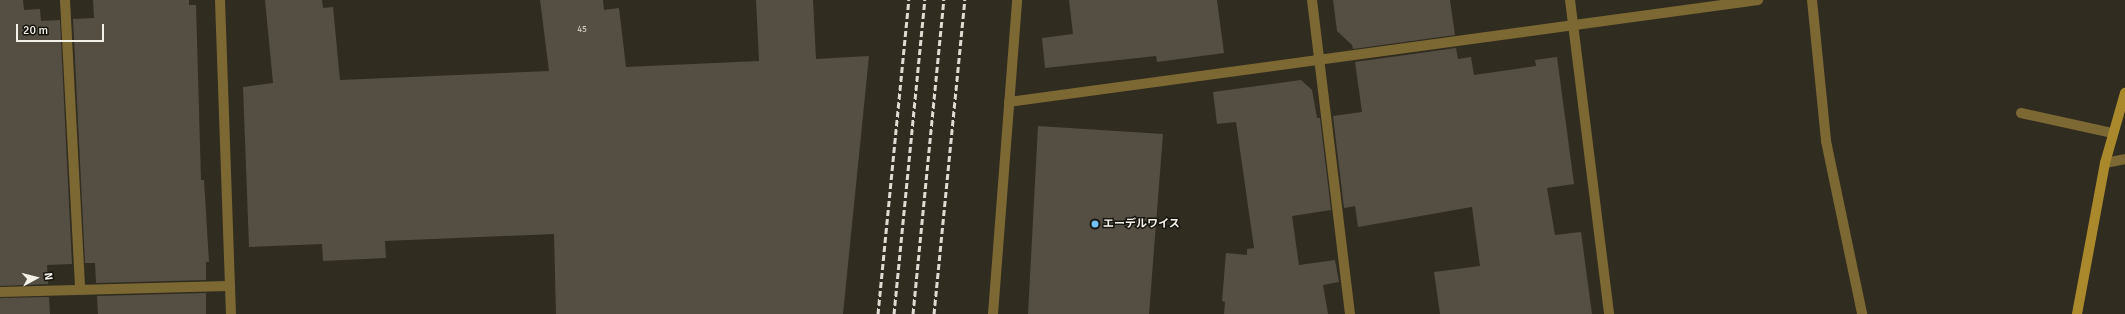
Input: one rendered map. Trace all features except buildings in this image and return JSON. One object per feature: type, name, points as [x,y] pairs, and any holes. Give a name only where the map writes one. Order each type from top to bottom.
[{"type":"street","points":[[65,0],[80,289]]},
{"type":"street","points":[[220,0],[228,286],[231,314]]},
{"type":"street","points":[[993,314],[1008,102],[1017,0]]},
{"type":"street","points":[[1312,0],[1350,314]]},
{"type":"street","points":[[1570,0],[1609,314]]},
{"type":"street","points":[[1008,102],[1758,0]]},
{"type":"street","points":[[1812,0],[1826,141],[1862,314]]},
{"type":"street","points":[[2077,314],[2105,163],[2125,93]]},
{"type":"street","points":[[2021,114],[2113,133]]},
{"type":"street","points":[[2105,163],[2125,160]]},
{"type":"street","points":[[0,292],[228,286]]},
{"type":"railway","points":[[878,314],[909,0]]},
{"type":"railway","points":[[894,314],[925,0]]},
{"type":"railway","points":[[913,314],[944,0]]},
{"type":"railway","points":[[934,314],[965,0]]},
{"type":"place","name":"エーデルワイス","points":[[1095,224]]}]
